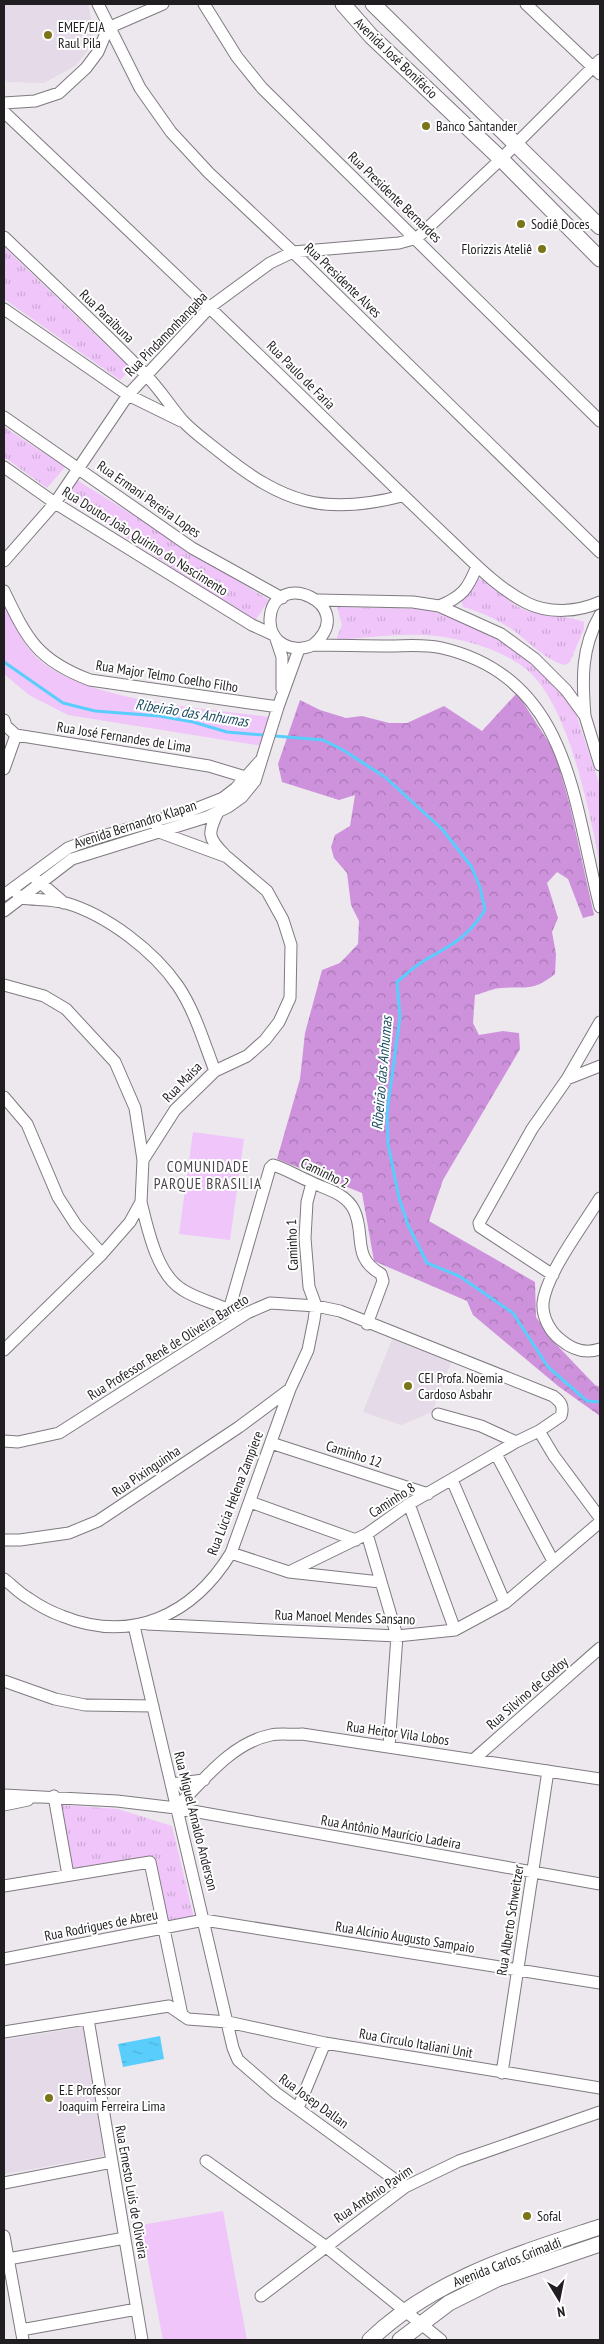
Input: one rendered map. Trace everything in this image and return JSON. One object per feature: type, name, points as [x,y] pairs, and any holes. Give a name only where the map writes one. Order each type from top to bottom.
[{"type":"main road","name":"Avenida José Bonifácio","points":[[343,4],[371,36],[501,159],[600,260]]},
{"type":"main road","name":"Avenida José Bonifácio","points":[[373,4],[517,143],[600,227]]},
{"type":"main road","name":"Avenida Carlos Grimaldi","points":[[370,2340],[406,2311],[435,2292],[473,2272],[600,2227]]},
{"type":"main road","name":"Avenida Carlos Grimaldi","points":[[400,2340],[449,2303],[497,2279],[600,2244]]},
{"type":"street","name":"Rua Presidente Alves","points":[[98,4],[108,28],[140,88],[171,132],[210,173],[600,552]]},
{"type":"street","points":[[4,103],[35,100],[59,93],[86,68],[98,52],[108,28],[163,4]]},
{"type":"street","name":"Rua Presidente Bernardes","points":[[204,4],[237,57],[262,88],[600,421]]},
{"type":"street","points":[[526,4],[598,67]]},
{"type":"street","name":"Rua Pindamonhangaba","points":[[4,562],[55,502],[128,395],[210,307],[270,263],[293,252],[399,243],[416,238],[598,67]]},
{"type":"street","name":"Rua Paulo de Faria","points":[[4,112],[210,307],[402,496],[477,566],[528,604],[553,610],[581,609],[600,602]]},
{"type":"street","name":"Rua Paraibuna","points":[[4,237],[146,376],[184,423]]},
{"type":"street","name":"Rua Paraibuna","points":[[4,309],[128,395],[184,423],[239,467],[292,498],[311,504],[345,506],[375,503],[402,496]]},
{"type":"street","name":"Rua Ermani Pereira Lopes","points":[[4,417],[78,468],[138,513],[192,548],[282,598]]},
{"type":"street","name":"Rua Doutor João Quirino do Nascimento","points":[[4,467],[55,502],[244,620],[275,637]]},
{"type":"street","points":[[439,606],[455,600],[467,588],[477,566]]},
{"type":"street","name":"Rua Major Telmo Coelho Filho","points":[[4,590],[20,626],[33,644],[50,660],[68,672],[90,680],[276,712]]},
{"type":"street","points":[[585,716],[566,690],[535,659],[500,634],[439,606],[413,602],[318,600],[304,593],[296,592],[282,598],[273,608],[270,615],[270,622],[275,637],[282,645],[299,649],[313,645],[420,645],[441,648],[491,667],[523,692],[548,724],[565,762],[600,907]]},
{"type":"street","points":[[313,645],[320,640],[327,624],[323,607],[318,600]]},
{"type":"street","points":[[581,609],[592,620],[593,628]]},
{"type":"street","points":[[600,615],[593,628],[584,654],[582,679],[585,716],[600,765]]},
{"type":"street","name":"Avenida Bernandro Klapan","points":[[275,637],[282,657],[282,696]]},
{"type":"street","name":"Avenida Bernandro Klapan","points":[[4,911],[21,898],[36,878],[68,848],[89,840],[218,812],[242,798],[264,755],[276,712],[299,649]]},
{"type":"street","points":[[4,720],[6,726],[16,735],[4,769]]},
{"type":"street","name":"Rua José Fernandes de Lima","points":[[16,735],[221,769],[251,778]]},
{"type":"street","points":[[221,769],[228,778],[229,794]]},
{"type":"street","name":"Avenida Bernandro Klapan","points":[[157,826],[229,794],[251,778]]},
{"type":"street","points":[[218,812],[212,825],[210,837],[227,857]]},
{"type":"street","name":"Rua Maísa","points":[[4,1350],[102,1254],[130,1222],[141,1202],[143,1160],[175,1110],[215,1070],[247,1056],[265,1040],[279,1022],[290,998],[291,945],[283,920],[273,899],[257,880],[227,857],[157,826]]},
{"type":"street","points":[[36,878],[64,903]]},
{"type":"street","name":"Avenida Bernandro Klapan","points":[[8,892],[36,878]]},
{"type":"street","points":[[8,892],[21,898],[64,903],[85,910],[114,926],[162,966],[179,987],[192,1013],[215,1070]]},
{"type":"street","points":[[4,985],[44,996],[66,1009],[115,1062],[135,1108],[143,1160]]},
{"type":"street","points":[[553,1275],[480,1228],[479,1223],[532,1129],[567,1079],[600,1022]]},
{"type":"street","points":[[567,1079],[600,1066]]},
{"type":"street","points":[[4,1097],[27,1124],[58,1197],[76,1225],[102,1254]]},
{"type":"street","name":"Caminho 2","points":[[233,1314],[270,1168],[274,1165],[332,1190],[348,1201],[354,1210],[364,1260],[369,1267],[383,1277],[368,1324]]},
{"type":"street","name":"Caminho 1","points":[[312,1183],[307,1202],[305,1238],[309,1287],[316,1306]]},
{"type":"street","points":[[600,1198],[553,1275],[543,1306],[545,1317],[558,1338],[579,1351],[589,1352],[600,1349]]},
{"type":"street","points":[[141,1202],[150,1239],[160,1262],[175,1284],[184,1291],[233,1314]]},
{"type":"street","name":"Rua Professor Renê de Oliveira Barreto","points":[[4,1441],[18,1442],[59,1433],[233,1314],[270,1304],[316,1306],[340,1311],[368,1324],[553,1396],[561,1403],[563,1410],[561,1416]]},
{"type":"street","name":"Rua Lúcia Helena Zampiere","points":[[4,1579],[28,1599],[61,1616],[92,1625],[138,1625],[172,1614],[196,1595],[219,1572],[231,1553],[290,1389],[308,1350],[316,1306]]},
{"type":"street","name":"Rua Pixinguinha","points":[[4,1540],[20,1540],[69,1533],[98,1522],[239,1427],[290,1389]]},
{"type":"street","points":[[438,1414],[481,1426],[516,1442]]},
{"type":"street","name":"Caminho 8","points":[[289,1572],[367,1534],[409,1504],[516,1442],[539,1431],[561,1416]]},
{"type":"street","points":[[539,1431],[554,1456],[600,1520]]},
{"type":"street","name":"Caminho 12","points":[[271,1443],[428,1494]]},
{"type":"street","points":[[496,1454],[553,1562]]},
{"type":"street","points":[[452,1480],[504,1603]]},
{"type":"street","points":[[250,1502],[356,1540]]},
{"type":"street","points":[[409,1504],[456,1630]]},
{"type":"street","name":"Rua Manoel Mendes Sansano","points":[[138,1625],[397,1636],[456,1630],[504,1603],[600,1520]]},
{"type":"street","points":[[367,1534],[397,1636],[389,1747]]},
{"type":"street","points":[[231,1553],[289,1572],[380,1582]]},
{"type":"street","name":"Rua Miguel Arnaldo Anderson","points":[[138,1625],[153,1706],[176,1808],[228,2022]]},
{"type":"street","name":"Rua Silvino de Godoy","points":[[473,1760],[600,1648]]},
{"type":"street","points":[[4,1681],[55,1699],[85,1705],[153,1706]]},
{"type":"street","name":"Rua Heitor Vila Lobos","points":[[176,1808],[220,1764],[243,1746],[270,1735],[302,1734],[600,1779]]},
{"type":"street","name":"Rua Alberto Schweitzer","points":[[502,2073],[548,1771]]},
{"type":"street","points":[[171,1784],[204,1780]]},
{"type":"street","points":[[4,1795],[49,1797]]},
{"type":"street","points":[[4,1805],[49,1797]]},
{"type":"street","points":[[49,1797],[68,1875]]},
{"type":"street","name":"Rua Antônio Maurício Ladeira","points":[[49,1797],[117,1801],[176,1808],[600,1884]]},
{"type":"street","points":[[4,1886],[150,1862],[182,2015]]},
{"type":"street","name":"Rua Rodrigues de Abreu","points":[[4,1959],[204,1920]]},
{"type":"street","name":"Rua Alcínio Augusto Sampaio","points":[[204,1920],[600,1983]]},
{"type":"street","name":"Rua Circulo Italiani Unit","points":[[4,2032],[165,2006],[174,2008],[188,2019],[203,2022],[228,2022],[325,2043],[600,2088]]},
{"type":"street","name":"Rua Ernesto Luís de Oliveira","points":[[88,2018],[142,2340]]},
{"type":"street","name":"Rua Josep Dallan","points":[[228,2022],[238,2060],[276,2093],[405,2187]]},
{"type":"street","points":[[298,2108],[325,2043]]},
{"type":"street","name":"Rua Antônio Pavim","points":[[261,2296],[324,2246],[405,2187],[458,2161],[600,2112]]},
{"type":"street","points":[[206,2160],[324,2246],[441,2340]]},
{"type":"street","points":[[4,2183],[112,2162]]},
{"type":"street","points":[[4,2236],[22,2335],[137,2309]]},
{"type":"street","points":[[8,2259],[125,2238]]},
{"type":"shaded area","name":"EMEF/EJA Raul Pila","points":[[4,4],[88,4],[92,23],[91,46],[75,66],[44,83],[8,82],[4,79]]},
{"type":"shaded area","name":"CEI Profa. Noemia Cardoso Asbahr","points":[[393,1337],[452,1360],[432,1412],[401,1425],[363,1412]]},
{"type":"shaded area","name":"E.E Professor Joaquim Ferreira Lima","points":[[83,2027],[104,2156],[4,2174],[4,2040]]},
{"type":"green space","points":[[4,247],[131,369],[120,380],[4,299]]},
{"type":"green space","points":[[4,427],[65,467],[47,488],[4,457]]},
{"type":"green space","points":[[77,480],[269,600],[254,622],[66,497]]},
{"type":"green space","points":[[477,578],[488,582],[510,602],[523,609],[584,622],[584,629],[570,662],[565,665],[558,663],[507,626],[488,616],[463,607],[461,600]]},
{"type":"green space","points":[[4,602],[27,646],[37,658],[58,673],[85,685],[147,701],[269,717],[263,746],[68,715],[29,695],[4,674]]},
{"type":"green space","points":[[337,607],[428,609],[505,641],[571,699],[600,786],[600,864],[583,788],[565,732],[554,707],[541,685],[526,669],[515,661],[490,649],[450,638],[412,635],[336,640],[342,625]]},
{"type":"green space","points":[[517,693],[555,752],[570,806],[594,915],[583,918],[568,879],[557,872],[547,883],[558,918],[552,932],[556,954],[555,974],[535,986],[499,988],[475,995],[473,1023],[479,1035],[503,1031],[519,1033],[520,1049],[443,1180],[429,1221],[535,1282],[536,1317],[552,1340],[595,1385],[600,1387],[600,1416],[558,1386],[473,1315],[467,1301],[374,1261],[362,1193],[277,1159],[300,1079],[305,1033],[322,970],[340,963],[358,944],[359,921],[351,905],[347,873],[334,858],[331,847],[335,835],[350,826],[355,795],[339,800],[282,782],[278,764],[300,700],[320,710],[346,718],[362,716],[389,723],[407,723],[444,706],[482,731]]},
{"type":"green space","points":[[193,1132],[244,1139],[230,1240],[179,1234]]},
{"type":"green space","points":[[60,1805],[118,1809],[172,1826],[194,1918],[169,1926],[154,1856],[73,1871]]},
{"type":"green space","points":[[223,2211],[247,2340],[163,2340],[141,2225]]},
{"type":"water","points":[[160,2036],[164,2059],[123,2067],[118,2044]]},
{"type":"waterway","name":"Ribeirão das Anhumas","points":[[4,662],[63,703],[95,711],[159,716],[193,722],[227,732],[323,740],[343,750],[385,777],[442,829],[471,866],[480,887],[485,910],[464,935],[419,964],[397,982],[400,1017],[387,1113],[388,1144],[399,1198],[408,1225],[427,1263],[459,1276],[513,1313],[548,1367],[587,1401],[600,1402]]},
{"type":"place","name":"EMEF/EJA Raul Pila","points":[[48,35]]},
{"type":"place","name":"Banco Santander","points":[[426,126]]},
{"type":"place","name":"Sodiê Doces","points":[[521,224]]},
{"type":"place","name":"Florizzis Ateliê","points":[[542,249]]},
{"type":"place","name":"CEI Profa. Noemia Cardoso Asbahr","points":[[408,1386]]},
{"type":"place","name":"E.E Professor Joaquim Ferreira Lima","points":[[49,2098]]},
{"type":"place","name":"Sofal","points":[[527,2216]]},
{"type":"district","name":"COMUNIDADE PARQUE BRASILIA","points":[[208,1176]]}]
